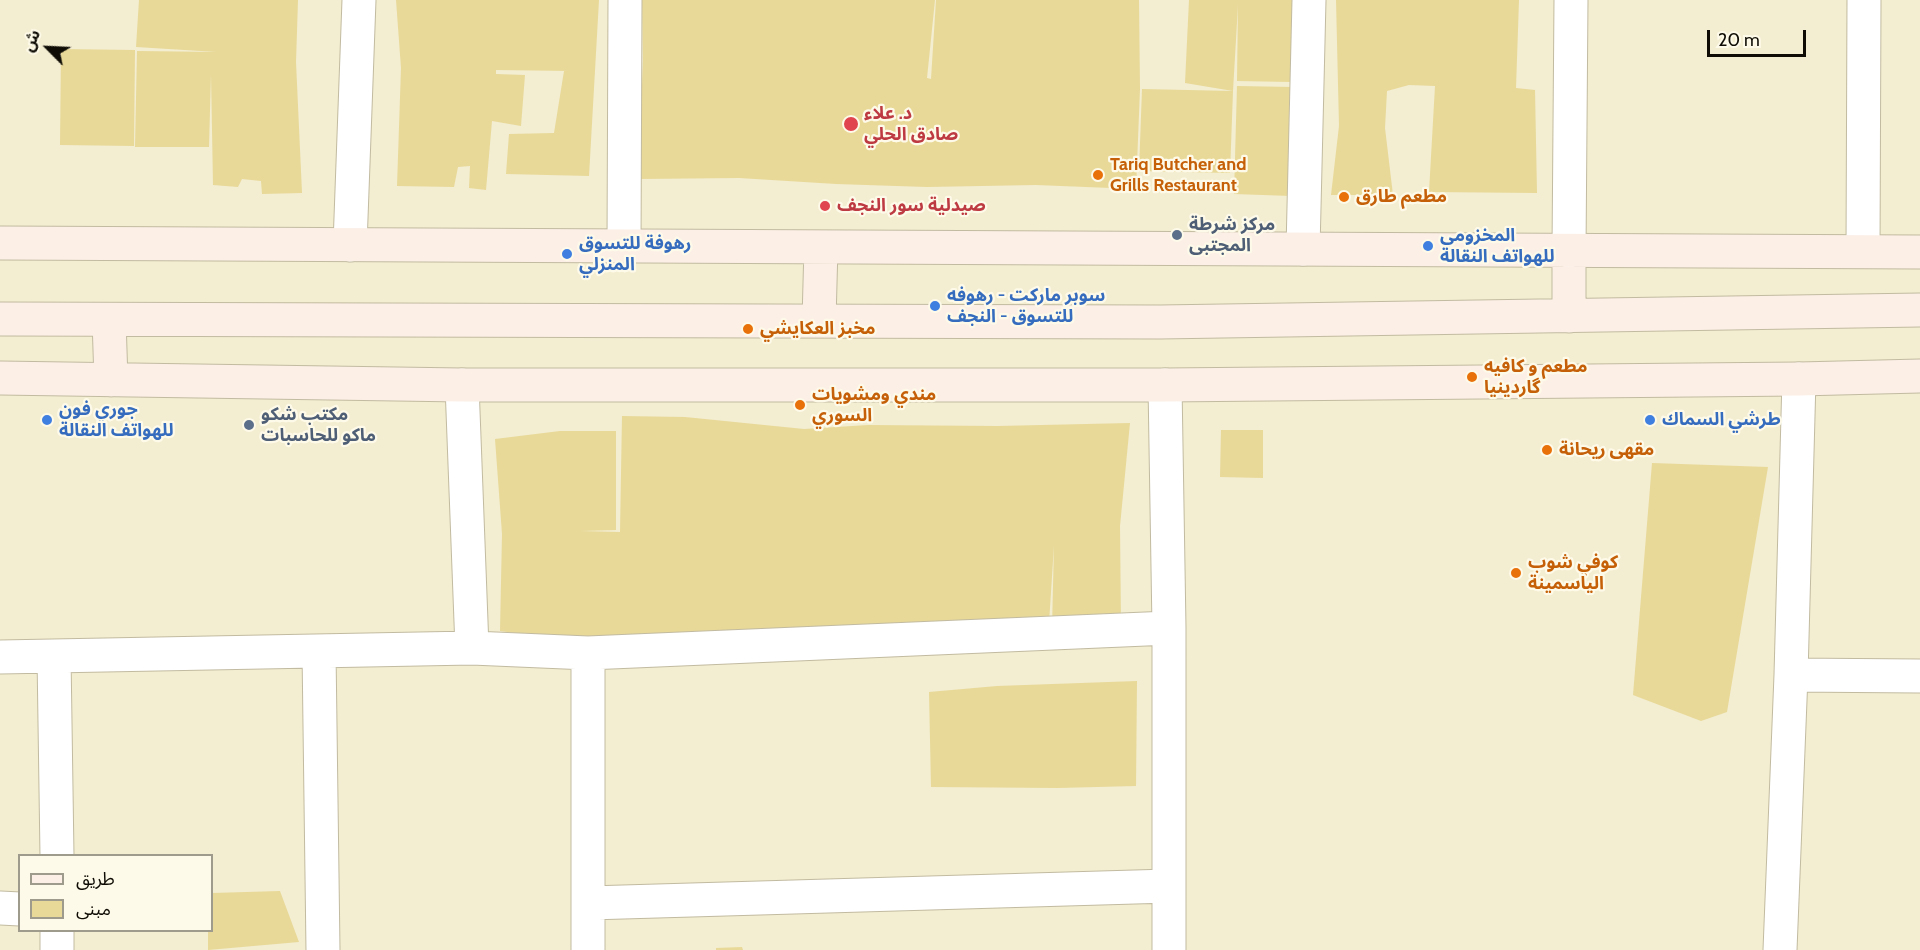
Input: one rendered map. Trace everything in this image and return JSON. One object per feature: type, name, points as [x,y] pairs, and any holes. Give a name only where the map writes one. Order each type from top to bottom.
[{"type":"main road","points":[[0,243],[1920,252]]},
{"type":"main road","points":[[819,320],[821,247]]},
{"type":"main road","points":[[1569,251],[1569,316]]},
{"type":"main road","points":[[0,319],[1160,322],[1920,310]]},
{"type":"main road","points":[[109,320],[111,380]]},
{"type":"main road","points":[[0,378],[462,386],[1165,385],[1920,376]]},
{"type":"street","points":[[350,245],[359,0]]},
{"type":"street","points":[[624,246],[625,0]]},
{"type":"street","points":[[1303,249],[1309,0]]},
{"type":"street","points":[[1569,251],[1571,0]]},
{"type":"street","points":[[1863,251],[1864,0]]},
{"type":"street","points":[[1780,950],[1791,675],[1799,379]]},
{"type":"street","points":[[1165,385],[1169,628],[1169,950]]},
{"type":"street","points":[[462,386],[472,648]]},
{"type":"street","points":[[0,657],[472,648],[588,653],[1169,628]]},
{"type":"street","points":[[319,651],[323,950]]},
{"type":"street","points":[[588,653],[588,950]]},
{"type":"street","points":[[54,656],[57,854]]},
{"type":"street","points":[[1791,675],[1920,676]]},
{"type":"street","points":[[589,903],[1169,886]]},
{"type":"street","points":[[0,908],[18,909]]},
{"type":"street","points":[[57,932],[57,950]]},
{"type":"building","points":[[139,0],[298,0],[296,62],[302,193],[262,194],[261,181],[242,179],[238,187],[213,185],[211,74],[209,147],[135,147],[137,51],[217,52],[136,47]]},
{"type":"building","points":[[396,0],[599,0],[589,176],[506,174],[509,134],[554,133],[564,71],[572,71],[496,70],[496,74],[525,75],[521,126],[492,121],[486,190],[469,188],[470,166],[458,167],[454,187],[397,186],[401,68]]},
{"type":"building","points":[[642,0],[935,0],[927,78],[931,79],[936,0],[1139,0],[1140,89],[1136,189],[1036,185],[927,187],[739,178],[638,179],[643,60]]},
{"type":"building","points":[[1189,0],[1293,0],[1291,82],[1237,81],[1238,5],[1233,91],[1185,83]]},
{"type":"building","points":[[1336,0],[1519,0],[1516,88],[1535,90],[1537,193],[1429,192],[1435,86],[1409,85],[1387,91],[1385,128],[1393,195],[1331,195],[1339,126]]},
{"type":"building","points":[[61,49],[135,50],[134,146],[60,145]]},
{"type":"building","points":[[1237,86],[1293,87],[1291,196],[1234,194]]},
{"type":"building","points":[[1142,89],[1233,91],[1230,173],[1139,171]]},
{"type":"building","points":[[622,416],[685,417],[804,429],[868,425],[998,426],[1130,423],[1120,526],[1121,626],[1052,628],[1054,545],[1049,623],[746,633],[684,632],[620,643],[558,639],[500,631],[502,534],[495,439],[560,431],[616,431],[616,530],[580,531],[620,532]]},
{"type":"building","points":[[1221,430],[1263,430],[1263,478],[1220,477]]},
{"type":"building","points":[[1652,463],[1768,467],[1727,712],[1701,721],[1633,695]]},
{"type":"building","points":[[1137,681],[1136,786],[931,787],[929,692],[997,686]]},
{"type":"building","points":[[280,891],[299,942],[208,950],[208,932],[213,932],[213,893]]},
{"type":"building","points":[[742,947],[743,950],[716,950],[716,948]]},
{"type":"place","name":"د. علاء صادق الحلي","points":[[851,124]]},
{"type":"place","name":"Tariq Butcher and Grills Restaurant","points":[[1098,175]]},
{"type":"place","name":"مطعم طارق","points":[[1344,197]]},
{"type":"place","name":"صيدلية سور النجف","points":[[825,206]]},
{"type":"place","name":"مركز شرطة المجتبى","points":[[1177,235]]},
{"type":"place","name":"المخزومي للهواتف النقالة","points":[[1428,246]]},
{"type":"place","name":"رهوفة للتسوق المنزلي","points":[[567,254]]},
{"type":"place","name":"سوبر ماركت - رهوفه للتسوق - النجف","points":[[935,306]]},
{"type":"place","name":"مخبز العكايشي","points":[[748,329]]},
{"type":"place","name":"مطعم و كافيه گاردينيا","points":[[1472,377]]},
{"type":"place","name":"مندي ومشويات السوري","points":[[800,405]]},
{"type":"place","name":"جوري فون للهواتف النقالة","points":[[47,420]]},
{"type":"place","name":"طرشي السماك","points":[[1650,420]]},
{"type":"place","name":"مكتب شكو ماكو للحاسبات","points":[[249,425]]},
{"type":"place","name":"مقهى ريحانة","points":[[1547,450]]},
{"type":"place","name":"كوفي شوب الياسمينة","points":[[1516,573]]}]
